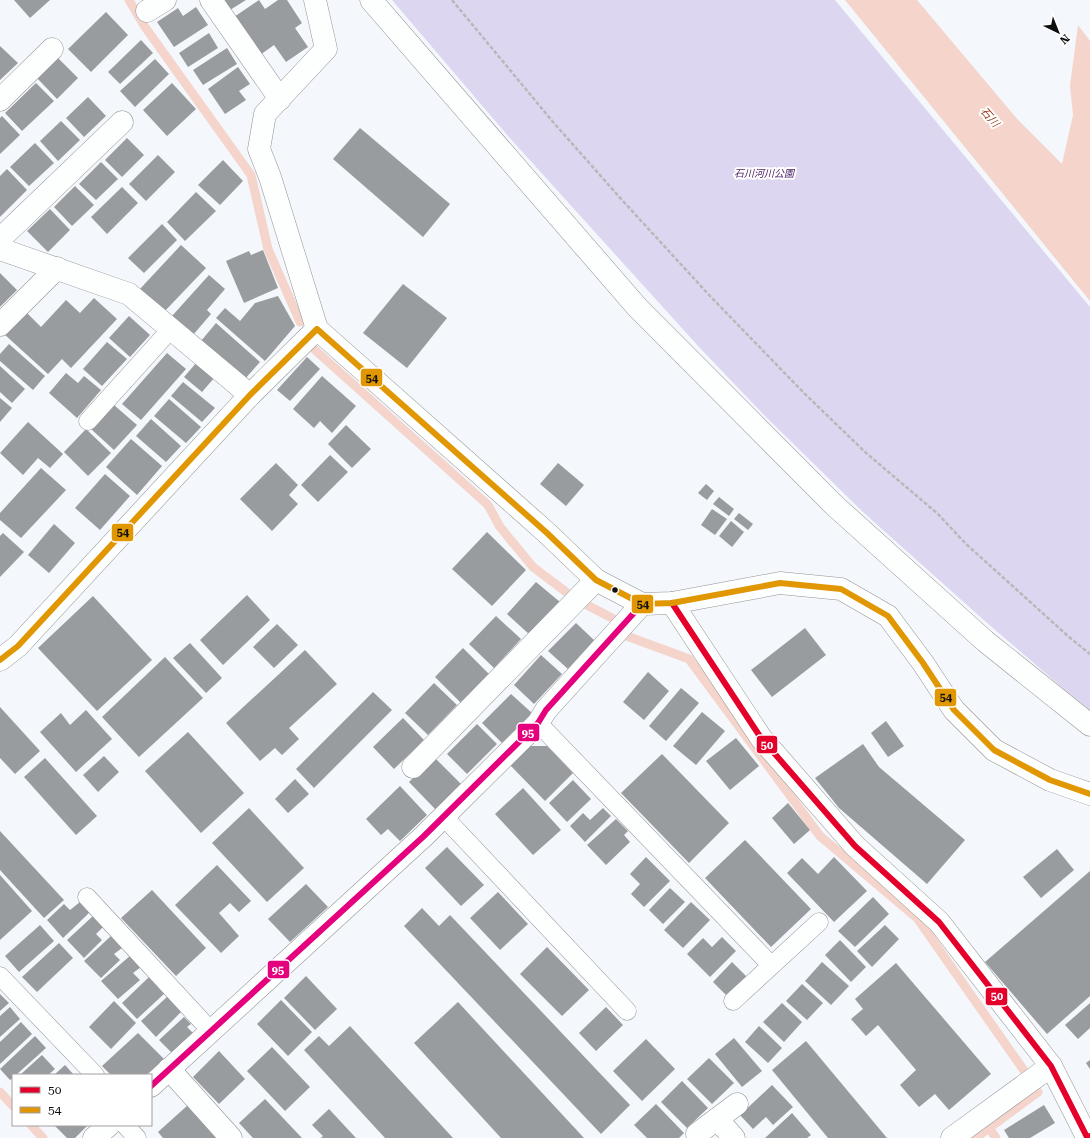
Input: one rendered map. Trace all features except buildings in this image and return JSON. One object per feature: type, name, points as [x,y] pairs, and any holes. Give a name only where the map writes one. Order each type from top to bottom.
[{"type":"street","points":[[147,12],[165,0]]},
{"type":"street","points":[[211,0],[280,99]]},
{"type":"street","points":[[315,0],[326,49],[265,114],[260,149],[317,329],[547,533],[596,580],[642,604],[672,603],[780,583],[841,588],[888,616],[924,663],[954,710],[994,750],[1050,780],[1090,794]]},
{"type":"street","points":[[371,0],[638,307],[694,364],[834,505],[985,641],[1090,726]]},
{"type":"street","points":[[0,100],[52,49]]},
{"type":"street","points":[[0,239],[122,122]]},
{"type":"street","points":[[0,249],[129,294],[250,395]]},
{"type":"street","points":[[0,325],[57,268]]},
{"type":"street","points":[[0,660],[23,640],[250,395],[317,329]]},
{"type":"street","points":[[412,767],[596,580]]},
{"type":"street","points":[[672,603],[761,738],[855,846],[938,922],[1051,1066],[1088,1137]]},
{"type":"street","points":[[152,1085],[444,817],[538,723],[546,710],[642,604]]},
{"type":"street","points":[[952,1138],[1051,1066]]},
{"type":"street","points":[[169,1069],[231,1138]]},
{"type":"street","points":[[697,1134],[736,1104]]},
{"type":"street","points":[[717,1119],[734,1138]]},
{"type":"street","points":[[94,1138],[108,1126]]},
{"type":"lane","points":[[88,421],[171,329]]},
{"type":"lane","points":[[538,723],[772,965]]},
{"type":"lane","points":[[444,817],[627,1011]]},
{"type":"lane","points":[[87,897],[211,1031]]},
{"type":"lane","points":[[733,1001],[819,922]]},
{"type":"lane","points":[[0,976],[94,1074]]},
{"type":"lane","points":[[126,1126],[137,1138]]},
{"type":"path","points":[[452,0],[553,122],[622,200],[710,296],[804,393],[865,452],[938,514],[965,543],[1090,654]]},
{"type":"green space","name":"石川河川公園","points":[[392,0],[835,0],[1090,307],[1090,710],[986,622],[864,513],[766,417],[699,347],[508,136]]},
{"type":"water","name":"石川","points":[[845,0],[917,0],[1018,120],[1062,164],[1073,115],[1070,86],[1078,25],[1090,41],[1090,301]]},
{"type":"waterway","points":[[129,0],[145,27],[251,175],[268,249],[300,322]]},
{"type":"waterway","points":[[315,350],[488,505],[500,527],[533,567],[566,592]]},
{"type":"waterway","points":[[583,603],[612,618]]},
{"type":"waterway","points":[[624,635],[689,659],[820,836],[917,918],[1025,1072]]},
{"type":"waterway","points":[[0,1092],[12,1105]]},
{"type":"waterway","points":[[996,1138],[989,1128],[1038,1092]]},
{"type":"waterway","points":[[32,1126],[43,1138]]},
{"type":"waterway","points":[[975,1138],[989,1128]]},
{"type":"transit line","name":"54","points":[[0,660],[18,646],[250,395],[317,329],[547,533],[596,580],[642,604],[672,603],[780,583],[841,589],[888,616],[923,663],[954,710],[994,750],[1050,780],[1090,794]]},
{"type":"transit line","name":"50","points":[[672,603],[761,738],[855,846],[939,922],[1051,1066],[1087,1137],[1090,1136]]},
{"type":"transit line","name":"95","points":[[152,1085],[424,836],[538,723],[546,710],[642,604]]}]
